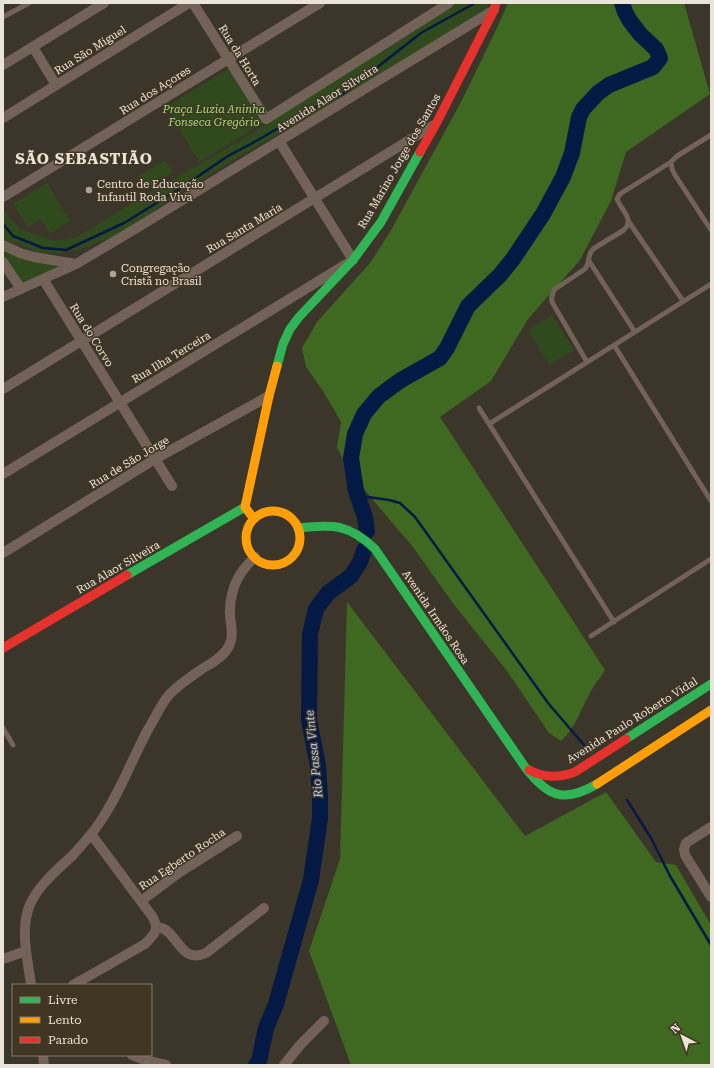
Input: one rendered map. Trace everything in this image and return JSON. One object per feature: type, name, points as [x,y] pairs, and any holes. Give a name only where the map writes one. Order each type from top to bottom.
[{"type":"street","name":"Rua São Miguel","points":[[3,118],[189,3]]},
{"type":"street","name":"Rua da Horta","points":[[193,3],[266,119]]},
{"type":"street","name":"Rua dos Açores","points":[[3,197],[320,3]]},
{"type":"street","name":"Avenida Alaor Silveira","points":[[266,119],[449,3]]},
{"type":"street","points":[[3,65],[97,5]]},
{"type":"street","name":"Avenida Alaor Silveira","points":[[3,298],[76,264],[135,229],[495,6]]},
{"type":"street","name":"Rua Marino Jorge dos Santos","points":[[245,507],[269,396],[283,344],[290,329],[299,317],[352,260],[380,222],[436,124],[495,6]]},
{"type":"street","points":[[33,47],[56,85]]},
{"type":"street","name":"Rua Santa Maria","points":[[3,389],[436,124]]},
{"type":"street","points":[[279,141],[352,260]]},
{"type":"street","points":[[3,245],[20,253],[34,257],[76,264]]},
{"type":"street","name":"Rua Ilha Terceira","points":[[3,474],[352,260]]},
{"type":"street","points":[[3,262],[21,289]]},
{"type":"street","name":"Rua do Corvo","points":[[43,279],[172,486]]},
{"type":"street","name":"Rua de São Jorge","points":[[3,553],[155,459],[269,396]]},
{"type":"street","points":[[245,507],[254,519]]},
{"type":"street","name":"Rua Alaor Silveira","points":[[3,648],[245,507]]},
{"type":"street","points":[[268,511],[278,511],[288,516],[298,528],[300,539],[297,550],[290,558],[280,563],[269,564],[259,560],[254,557],[248,548],[246,538],[248,528],[254,519],[268,511]]},
{"type":"street","name":"Avenida Irmãos Rosa","points":[[298,528],[323,526],[340,527],[363,538],[376,549],[525,767]]},
{"type":"street","points":[[32,984],[26,951],[26,921],[29,907],[35,895],[43,884],[91,834],[109,807],[146,732],[168,695],[190,677],[223,654],[230,646],[232,628],[230,602],[235,585],[241,573],[254,557]]},
{"type":"street","name":"Avenida Paulo Roberto Vidal","points":[[525,767],[545,777],[555,777],[575,772],[711,684]]},
{"type":"street","points":[[525,767],[535,782],[551,793],[563,795],[575,793],[595,785],[711,710]]},
{"type":"street","points":[[623,767],[618,766],[613,760],[613,756],[636,740],[645,726]]},
{"type":"street","points":[[575,793],[602,773],[603,768],[600,763],[597,761],[590,762]]},
{"type":"street","points":[[711,827],[686,843],[684,849],[685,855],[711,896]]},
{"type":"street","points":[[75,984],[145,944],[150,939],[157,927],[152,916],[91,834]]},
{"type":"street","name":"Rua Egberto Rocha","points":[[141,901],[180,872],[237,836]]},
{"type":"street","points":[[157,927],[168,931],[188,954],[200,956],[264,908]]},
{"type":"street","points":[[3,959],[26,951]]},
{"type":"street","points":[[284,1065],[301,1044],[324,1021]]},
{"type":"street","points":[[134,1056],[144,1060],[166,1065]]},
{"type":"lane","points":[[3,17],[29,3]]},
{"type":"lane","points":[[683,301],[629,222],[618,202],[618,199],[620,194],[711,135]]},
{"type":"lane","points":[[671,162],[675,175],[711,230]]},
{"type":"lane","points":[[588,362],[552,302],[553,293],[556,289],[588,266],[590,252],[628,227],[629,222]]},
{"type":"lane","points":[[589,261],[635,332]]},
{"type":"lane","points":[[489,424],[711,284]]},
{"type":"lane","points":[[614,346],[711,501]]},
{"type":"lane","points":[[479,408],[614,622]]},
{"type":"lane","points":[[591,636],[711,559]]},
{"type":"lane","points":[[3,728],[14,745]]},
{"type":"green space","points":[[456,3],[488,3],[488,7],[353,92],[252,149],[183,191],[124,231],[108,239],[81,249],[57,254],[37,252],[19,244],[7,241],[3,237],[4,211],[20,229],[55,241],[77,237],[241,140]]},
{"type":"green space","points":[[508,3],[684,3],[710,94],[626,152],[611,201],[580,260],[528,319],[491,381],[440,417],[605,670],[591,690],[572,728],[561,741],[549,733],[507,671],[452,602],[413,547],[348,469],[337,447],[341,422],[323,391],[306,367],[302,348],[317,322],[370,263],[390,232],[461,102]]},
{"type":"green space","name":"Praça Luzia Aninha Fonseca Gregório","points":[[230,68],[263,123],[199,162],[166,107]]},
{"type":"green space","points":[[165,160],[173,172],[147,189],[139,176]]},
{"type":"green space","points":[[47,183],[70,221],[50,233],[41,219],[28,227],[13,204]]},
{"type":"green space","points":[[3,247],[58,267],[20,284],[3,256]]},
{"type":"green space","points":[[552,315],[574,350],[549,365],[528,330]]},
{"type":"green space","points":[[347,602],[525,836],[606,792],[656,862],[676,865],[711,925],[711,1065],[351,1065],[309,951],[340,859]]},
{"type":"waterway","points":[[3,224],[13,236],[43,248],[66,250],[124,223],[181,188],[228,156],[297,117],[343,94],[421,33],[475,3]]},
{"type":"waterway","name":"Rio Passa Vinte","points":[[367,531],[365,517],[356,491],[351,458],[355,434],[364,414],[379,396],[401,380],[440,358],[447,348],[468,306],[500,275],[513,259],[543,214],[563,177],[572,153],[579,117],[583,109],[598,93],[609,85],[653,67],[660,58],[656,49],[641,35],[630,21],[622,3]]},
{"type":"waterway","points":[[356,491],[361,496],[400,503],[415,517],[548,703],[584,745]]},
{"type":"waterway","name":"Rio Passa Vinte","points":[[256,1065],[259,1061],[266,1028],[276,1004],[311,880],[320,818],[318,766],[309,720],[310,634],[316,609],[328,593],[351,576],[360,562],[364,550]]},
{"type":"waterway","points":[[627,800],[651,838],[670,876],[711,945]]},
{"type":"traffic: fast","points":[[277,366],[283,344],[290,329],[299,317],[353,260],[381,222],[420,152]]},
{"type":"traffic: fast","points":[[127,575],[245,507]]},
{"type":"traffic: fast","points":[[298,528],[331,526],[348,530],[366,541],[375,549],[525,767],[541,785],[556,794],[565,795],[574,794],[597,784]]},
{"type":"traffic: fast","points":[[626,739],[711,684]]},
{"type":"traffic: slow","points":[[254,519],[245,507],[277,366]]},
{"type":"traffic: slow","points":[[273,511],[283,513],[292,519],[298,528],[300,538],[298,548],[292,557],[283,563],[273,565],[263,563],[254,557],[248,548],[246,538],[248,528],[254,519],[263,513],[273,511]]},
{"type":"traffic: slow","points":[[597,784],[711,710]]},
{"type":"traffic: jam","points":[[420,152],[436,124],[494,10],[496,3]]},
{"type":"traffic: jam","points":[[3,648],[127,575]]},
{"type":"traffic: jam","points":[[529,770],[546,776],[557,776],[575,772],[626,739]]},
{"type":"place","name":"Centro de Educação Infantil Roda Viva","points":[[89,190]]},
{"type":"place","name":"Congregação Cristã no Brasil","points":[[113,274]]},
{"type":"district","name":"SÃO SEBASTIÃO","points":[[84,159]]}]
